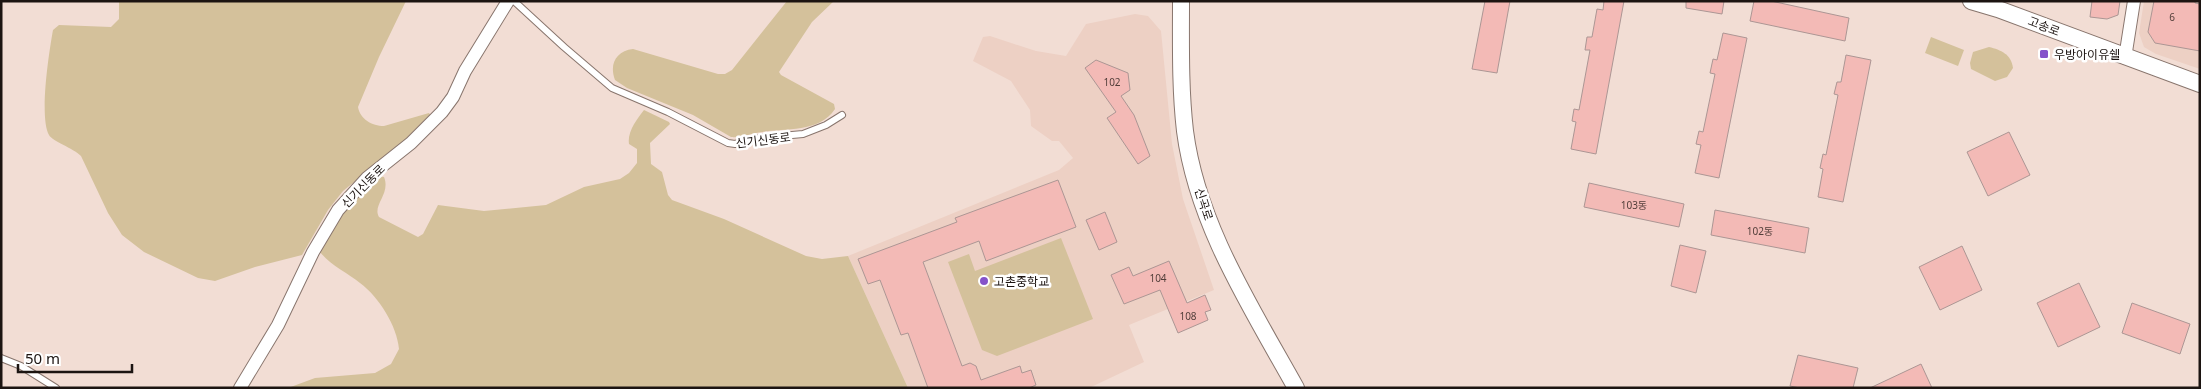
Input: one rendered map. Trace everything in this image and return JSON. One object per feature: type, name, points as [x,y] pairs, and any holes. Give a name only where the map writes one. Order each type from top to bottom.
[{"type":"street","name":"신기신동로","points":[[240,388],[278,325],[322,236],[338,210],[367,178],[411,143],[442,112],[453,97],[464,71],[508,1]]},
{"type":"street","name":"신곡로","points":[[1181,1],[1181,77],[1185,132],[1204,208],[1238,283],[1296,388]]},
{"type":"street","name":"고송로","points":[[1972,1],[1999,5],[2125,58],[2200,84]]},
{"type":"street","points":[[2125,58],[2134,1]]},
{"type":"lane","name":"신기신동로","points":[[514,1],[564,48],[612,88],[668,112],[728,143],[735,144],[760,138],[803,134],[826,125],[842,115]]},
{"type":"lane","points":[[1,358],[20,366],[56,388]]},
{"type":"shaded area","points":[[119,1],[406,1],[358,107],[364,118],[380,126],[429,113],[431,116],[402,143],[343,191],[328,210],[302,255],[255,267],[215,281],[198,278],[144,252],[122,235],[108,213],[81,156],[51,137],[46,126],[46,84],[53,30],[59,25],[111,27],[119,19]]},
{"type":"shaded area","points":[[787,1],[834,1],[812,22],[779,72],[781,75],[834,104],[835,109],[820,122],[801,128],[731,137],[693,115],[627,88],[615,80],[613,69],[615,59],[622,52],[633,49],[718,74],[725,74],[732,70]]},
{"type":"shaded area","points":[[2144,1],[2200,1],[2200,69],[2156,54],[2144,47],[2139,33]]},
{"type":"shaded area","points":[[1135,14],[1148,16],[1161,31],[1172,144],[1183,199],[1214,290],[1129,325],[1144,362],[1089,388],[908,388],[848,256],[1059,170],[1073,158],[1059,141],[1052,141],[1031,126],[1030,110],[1011,81],[973,61],[983,37],[990,36],[1036,51],[1066,56],[1086,24]]},
{"type":"shaded area","points":[[1931,37],[1964,50],[1958,66],[1925,53]]},
{"type":"shaded area","points":[[1989,47],[2001,51],[2010,59],[2013,68],[2007,77],[1995,81],[1971,69],[1970,63],[1973,52]]},
{"type":"shaded area","points":[[644,110],[670,124],[650,143],[651,164],[662,172],[668,195],[672,200],[724,219],[806,256],[822,259],[848,256],[908,388],[288,388],[315,378],[375,373],[391,364],[399,349],[398,340],[391,322],[374,296],[320,252],[345,210],[377,176],[384,177],[386,183],[378,208],[377,213],[379,217],[418,237],[423,234],[438,205],[484,211],[546,205],[584,187],[620,179],[629,173],[637,163],[637,149],[629,144],[629,139],[633,126]]},
{"type":"shaded area","points":[[1061,238],[1093,319],[997,356],[982,350],[948,262],[969,254],[975,271]]},
{"type":"building","points":[[1485,1],[1510,1],[1497,73],[1472,69]]},
{"type":"building","points":[[1604,1],[1624,1],[1596,154],[1571,149],[1576,122],[1572,121],[1574,109],[1579,110],[1590,50],[1585,50],[1587,37],[1592,37],[1597,9],[1603,10]]},
{"type":"building","points":[[1686,1],[1724,1],[1722,14],[1686,8]]},
{"type":"building","points":[[1754,1],[1771,1],[1849,18],[1845,41],[1750,21]]},
{"type":"building","points":[[2092,1],[2120,1],[2118,15],[2107,19],[2090,17]]},
{"type":"building","points":[[2154,1],[2195,1],[2195,3],[2200,4],[2200,51],[2155,43],[2148,32]]},
{"type":"building","points":[[1723,33],[1747,38],[1719,178],[1695,173],[1701,145],[1696,144],[1699,131],[1703,132],[1715,74],[1710,73],[1713,59],[1717,60]]},
{"type":"building","points":[[1846,55],[1871,60],[1843,202],[1818,197],[1823,169],[1820,168],[1823,154],[1826,155],[1838,95],[1834,94],[1837,82],[1841,82]]},
{"type":"building","points":[[1096,60],[1128,73],[1130,90],[1121,96],[1134,115],[1150,156],[1138,164],[1107,118],[1116,112],[1085,68]]},
{"type":"building","points":[[2009,132],[2030,175],[1988,196],[1967,152]]},
{"type":"building","points":[[1058,180],[1076,227],[986,261],[979,241],[923,262],[962,366],[970,363],[976,366],[981,380],[1020,366],[1022,373],[1031,370],[1036,385],[1029,388],[928,388],[908,333],[901,335],[880,280],[868,284],[858,259],[957,222],[955,218]]},
{"type":"building","points":[[1589,183],[1684,204],[1679,227],[1584,207]]},
{"type":"building","points":[[1715,210],[1809,228],[1805,253],[1711,235]]},
{"type":"building","points":[[1105,212],[1117,242],[1099,250],[1086,220]]},
{"type":"building","points":[[1680,245],[1706,251],[1696,293],[1671,286]]},
{"type":"building","points":[[1962,246],[1982,290],[1940,310],[1919,267]]},
{"type":"building","points":[[1169,261],[1187,303],[1205,295],[1211,310],[1205,312],[1208,320],[1178,333],[1160,290],[1124,304],[1111,275],[1129,267],[1133,276]]},
{"type":"building","points":[[2079,283],[2100,327],[2058,347],[2037,303]]},
{"type":"building","points":[[2132,303],[2190,324],[2180,354],[2122,333]]},
{"type":"building","points":[[1798,355],[1858,368],[1853,388],[1800,388],[1790,386]]},
{"type":"building","points":[[1921,364],[1932,388],[1870,388]]},
{"type":"place","name":"우방아이유쉘","points":[[2044,54]]},
{"type":"place","name":"고촌중학교","points":[[984,281]]}]
